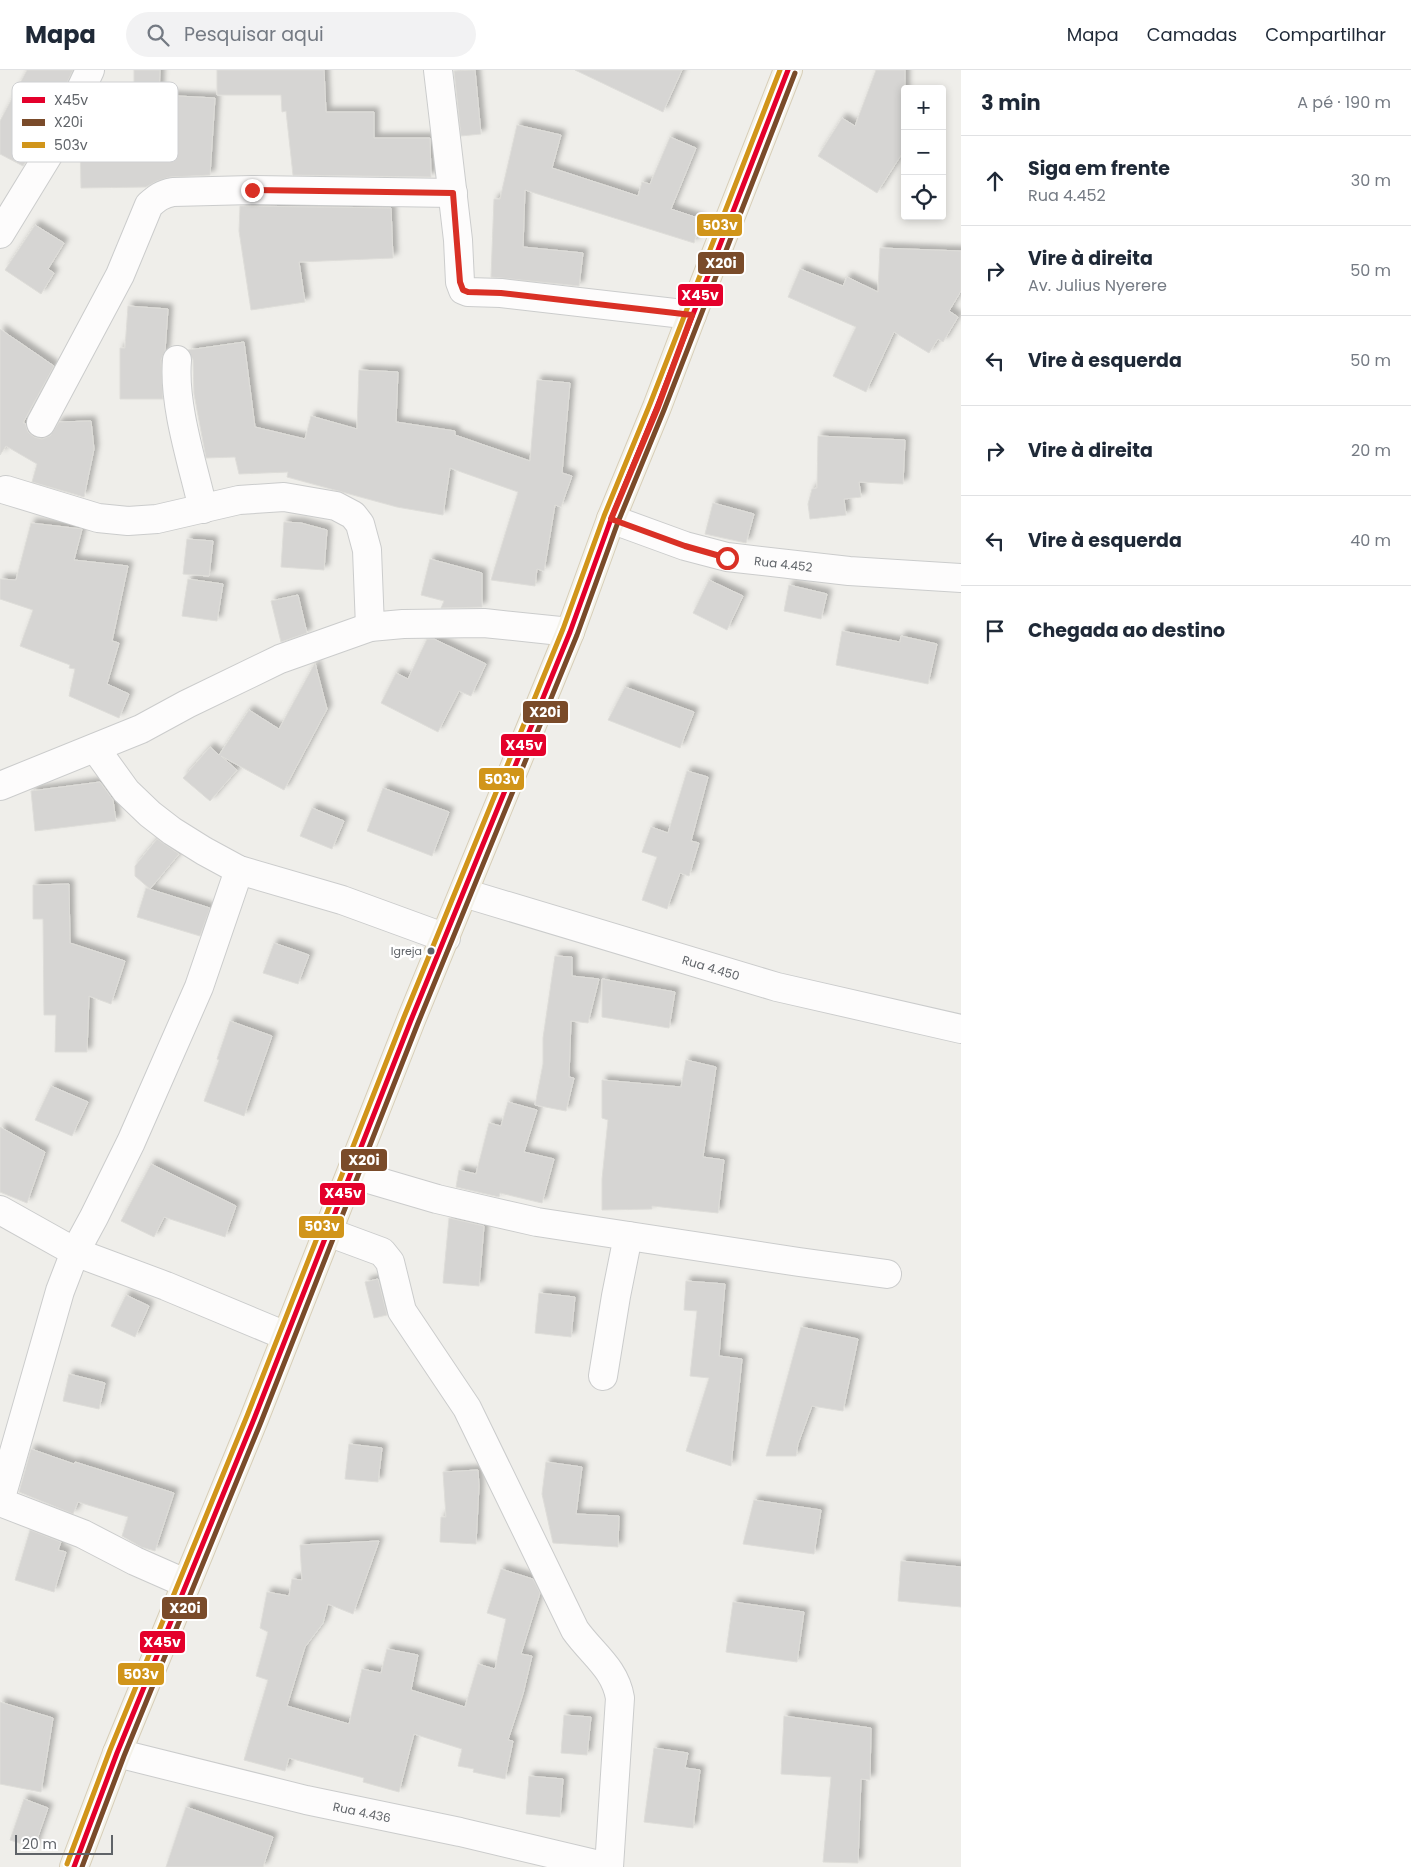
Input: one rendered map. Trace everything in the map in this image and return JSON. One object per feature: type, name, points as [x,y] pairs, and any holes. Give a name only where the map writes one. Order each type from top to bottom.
[{"type":"main road","points":[[74,1867],[117,1752],[254,1419],[411,1020],[570,632],[611,519],[658,407],[788,70]]},
{"type":"street","points":[[84,82],[90,70]]},
{"type":"street","points":[[438,70],[453,193],[460,282],[463,290],[692,315]]},
{"type":"street","points":[[0,234],[44,162]]},
{"type":"street","points":[[41,423],[120,275],[149,205],[164,194],[252,190],[453,193]]},
{"type":"street","points":[[177,360],[176,372],[182,416],[204,509]]},
{"type":"street","points":[[6,490],[98,518],[128,521],[157,519],[240,500],[284,497],[336,506],[354,515],[360,524],[367,550],[370,627]]},
{"type":"street","name":"Rua 4.452","points":[[611,519],[685,546],[727,558],[849,571],[961,578]]},
{"type":"street","points":[[0,786],[141,729],[187,704],[280,659],[370,627],[403,624],[484,623],[570,632]]},
{"type":"street","points":[[95,748],[126,791],[150,814],[204,851],[240,870],[342,900],[446,938]]},
{"type":"street","points":[[185,1583],[135,1561],[83,1534],[0,1502],[60,1291],[75,1252],[131,1142],[199,987],[240,870]]},
{"type":"street","name":"Rua 4.450","points":[[464,893],[777,987],[961,1029]]},
{"type":"street","points":[[352,1174],[455,1204],[537,1222],[887,1274]]},
{"type":"street","points":[[0,1210],[75,1252],[166,1286],[286,1336]]},
{"type":"street","points":[[328,1232],[382,1252],[390,1262],[402,1312],[467,1408],[575,1630],[587,1648],[609,1670],[618,1684],[620,1698],[608,1867]]},
{"type":"street","points":[[603,1376],[628,1236]]},
{"type":"street","name":"Rua 4.436","points":[[117,1752],[306,1800],[460,1832],[608,1867]]},
{"type":"building","points":[[27,70],[73,70],[67,82],[21,82]]},
{"type":"building","points":[[134,70],[160,70],[160,82],[134,82]]},
{"type":"building","points":[[217,70],[324,70],[326,112],[374,112],[374,138],[430,138],[431,177],[293,175],[286,111],[282,112],[281,95],[217,95]]},
{"type":"building","points":[[475,70],[481,134],[461,136],[454,71]]},
{"type":"building","points":[[575,70],[682,70],[663,112]]},
{"type":"building","points":[[876,70],[905,70],[905,85],[901,85],[901,155],[877,193],[818,156],[842,118],[855,126]]},
{"type":"building","points":[[178,96],[215,98],[210,175],[170,177],[146,187],[81,188],[80,162],[178,162]]},
{"type":"building","points":[[12,98],[12,160],[0,154],[0,121]]},
{"type":"building","points":[[517,125],[561,135],[552,168],[638,196],[642,182],[650,184],[670,137],[696,148],[671,209],[701,219],[694,243],[525,190],[523,247],[583,253],[579,286],[491,277],[494,199],[500,199]]},
{"type":"building","points":[[15,162],[25,162],[23,166]]},
{"type":"building","points":[[240,206],[391,208],[393,258],[299,262],[305,302],[251,310],[239,231]]},
{"type":"building","points":[[35,225],[64,243],[48,269],[54,273],[41,294],[5,270]]},
{"type":"building","points":[[880,248],[961,251],[961,291],[949,311],[958,317],[943,342],[938,339],[929,353],[894,332],[866,392],[833,376],[856,327],[788,297],[800,269],[843,286],[847,277],[878,292]]},
{"type":"building","points":[[128,306],[168,309],[165,351],[161,360],[163,399],[120,399],[120,348],[125,348]]},
{"type":"building","points":[[0,329],[54,366],[23,423],[25,423],[28,432],[34,437],[42,439],[50,436],[59,422],[91,421],[94,449],[84,497],[32,482],[37,464],[6,446],[0,455]]},
{"type":"building","points":[[244,342],[255,427],[305,439],[311,416],[357,429],[359,370],[398,372],[396,422],[455,431],[455,435],[530,461],[537,380],[570,383],[562,473],[572,476],[561,507],[555,505],[544,571],[537,569],[535,586],[491,580],[518,492],[450,468],[443,515],[397,507],[287,477],[288,472],[239,474],[235,457],[206,458],[194,394],[193,360],[188,350]]},
{"type":"building","points":[[818,436],[905,440],[903,484],[859,482],[861,497],[844,499],[846,515],[810,519],[808,504],[812,489],[817,488]]},
{"type":"building","points":[[713,503],[754,514],[746,543],[705,534]]},
{"type":"building","points":[[284,522],[301,523],[327,530],[324,570],[281,567]]},
{"type":"building","points":[[31,523],[82,529],[74,560],[128,566],[112,641],[119,643],[107,684],[129,694],[119,718],[69,696],[75,669],[69,668],[70,665],[20,646],[33,610],[0,599],[0,579],[16,580]]},
{"type":"building","points":[[187,539],[213,541],[209,576],[183,574]]},
{"type":"building","points":[[430,559],[482,573],[482,607],[441,608],[444,601],[421,595]]},
{"type":"building","points":[[188,579],[223,584],[217,621],[182,616]]},
{"type":"building","points":[[709,580],[743,596],[727,630],[693,613]]},
{"type":"building","points":[[789,585],[827,594],[821,619],[784,611]]},
{"type":"building","points":[[298,595],[307,633],[281,642],[271,601]]},
{"type":"building","points":[[842,631],[900,642],[901,636],[937,644],[928,684],[836,665]]},
{"type":"building","points":[[427,639],[434,639],[486,664],[471,696],[459,691],[438,732],[381,703],[396,673],[408,679]]},
{"type":"building","points":[[315,663],[327,709],[284,790],[221,756],[237,770],[210,801],[183,778],[210,747],[219,755],[249,710],[279,729]]},
{"type":"building","points":[[625,687],[694,712],[680,748],[608,720]]},
{"type":"building","points":[[687,771],[708,777],[691,841],[699,843],[689,876],[680,873],[667,909],[642,900],[657,857],[642,852],[651,827],[668,833]]},
{"type":"building","points":[[100,782],[113,800],[116,821],[35,831],[31,791]]},
{"type":"building","points":[[383,788],[449,812],[432,856],[367,831]]},
{"type":"building","points":[[312,808],[344,821],[332,849],[300,836]]},
{"type":"building","points":[[157,839],[179,854],[150,889],[135,876],[135,866]]},
{"type":"building","points":[[69,884],[70,943],[125,961],[111,1004],[89,996],[87,1052],[55,1052],[56,1015],[44,1015],[43,919],[33,919],[33,885]]},
{"type":"building","points":[[146,888],[210,908],[200,936],[137,917]]},
{"type":"building","points":[[274,943],[309,955],[298,984],[263,973]]},
{"type":"building","points":[[555,956],[572,957],[572,976],[599,979],[588,1023],[571,1021],[569,1077],[574,1078],[566,1111],[535,1105],[543,1064],[543,1038]]},
{"type":"building","points":[[602,979],[675,992],[669,1028],[602,1017]]},
{"type":"building","points":[[230,1021],[272,1036],[244,1116],[204,1101],[219,1060],[217,1059]]},
{"type":"building","points":[[686,1060],[716,1067],[703,1157],[724,1160],[718,1213],[652,1206],[652,1209],[602,1210],[602,1179],[608,1120],[602,1118],[602,1080],[681,1087]]},
{"type":"building","points":[[51,1086],[88,1102],[72,1136],[35,1120]]},
{"type":"building","points":[[508,1102],[537,1110],[524,1152],[554,1159],[542,1203],[500,1193],[499,1197],[456,1187],[459,1170],[476,1174],[489,1123],[501,1126]]},
{"type":"building","points":[[0,1127],[45,1152],[27,1203],[0,1192]]},
{"type":"building","points":[[151,1164],[236,1206],[225,1237],[164,1217],[154,1237],[121,1221]]},
{"type":"building","points":[[449,1218],[484,1226],[479,1286],[443,1283]]},
{"type":"building","points":[[378,1279],[387,1315],[374,1318],[365,1282]]},
{"type":"building","points":[[686,1281],[725,1284],[719,1356],[742,1359],[731,1466],[686,1451],[709,1378],[690,1376],[697,1311],[684,1310]]},
{"type":"building","points":[[539,1293],[575,1297],[571,1337],[535,1333]]},
{"type":"building","points":[[126,1295],[149,1306],[135,1337],[111,1326]]},
{"type":"building","points":[[801,1327],[858,1339],[843,1411],[812,1406],[798,1444],[796,1456],[766,1456]]},
{"type":"building","points":[[69,1374],[105,1383],[99,1409],[63,1401]]},
{"type":"building","points":[[349,1444],[382,1448],[378,1482],[345,1479]]},
{"type":"building","points":[[31,1449],[74,1464],[75,1462],[174,1493],[155,1551],[141,1547],[122,1536],[128,1517],[78,1502],[73,1514],[19,1492]]},
{"type":"building","points":[[546,1462],[582,1467],[576,1514],[619,1516],[618,1547],[553,1543],[542,1494]]},
{"type":"building","points":[[478,1470],[476,1544],[440,1542],[441,1517],[446,1517],[443,1472]]},
{"type":"building","points":[[754,1500],[821,1510],[814,1554],[743,1544]]},
{"type":"building","points":[[30,1530],[61,1542],[58,1550],[66,1552],[54,1592],[15,1580]]},
{"type":"building","points":[[379,1541],[353,1614],[328,1604],[323,1623],[305,1647],[287,1706],[349,1724],[362,1669],[381,1673],[387,1649],[418,1655],[411,1690],[465,1707],[478,1664],[495,1669],[506,1619],[487,1613],[501,1569],[533,1579],[540,1593],[521,1654],[532,1656],[523,1694],[508,1740],[513,1741],[505,1779],[473,1772],[474,1769],[458,1766],[462,1749],[414,1734],[399,1792],[363,1782],[364,1778],[289,1758],[285,1771],[244,1760],[268,1680],[256,1676],[268,1632],[260,1628],[267,1592],[289,1596],[292,1579],[302,1580],[300,1545]]},
{"type":"building","points":[[901,1561],[961,1567],[961,1607],[898,1601]]},
{"type":"building","points":[[733,1602],[804,1612],[797,1662],[726,1652]]},
{"type":"building","points":[[0,1702],[53,1718],[41,1792],[0,1784]]},
{"type":"building","points":[[564,1715],[591,1717],[587,1755],[561,1753]]},
{"type":"building","points":[[784,1716],[871,1728],[870,1780],[861,1779],[858,1863],[823,1862],[831,1777],[781,1774]]},
{"type":"building","points":[[654,1748],[688,1753],[685,1768],[700,1770],[693,1828],[644,1822]]},
{"type":"building","points":[[529,1776],[563,1779],[560,1817],[526,1814]]},
{"type":"building","points":[[24,1799],[48,1808],[34,1848],[10,1840]]},
{"type":"building","points":[[186,1807],[273,1837],[263,1867],[166,1867]]},
{"type":"transit line","name":"503v","points":[[67,1864],[110,1750],[247,1416],[404,1017],[563,629],[604,516],[650,404],[780,70]]},
{"type":"transit line","name":"X45v","points":[[74,1867],[117,1753],[254,1419],[411,1020],[570,632],[611,519],[657,407],[788,70]]},
{"type":"transit line","name":"X20i","points":[[82,1867],[124,1756],[261,1422],[418,1023],[577,635],[618,522],[664,410],[795,73]]},
{"type":"place","name":"Igreja","points":[[431,951]]},
{"type":"route","points":[[252,190],[453,193],[460,282],[463,290],[692,315],[658,407],[611,519],[685,546],[727,558]]}]
